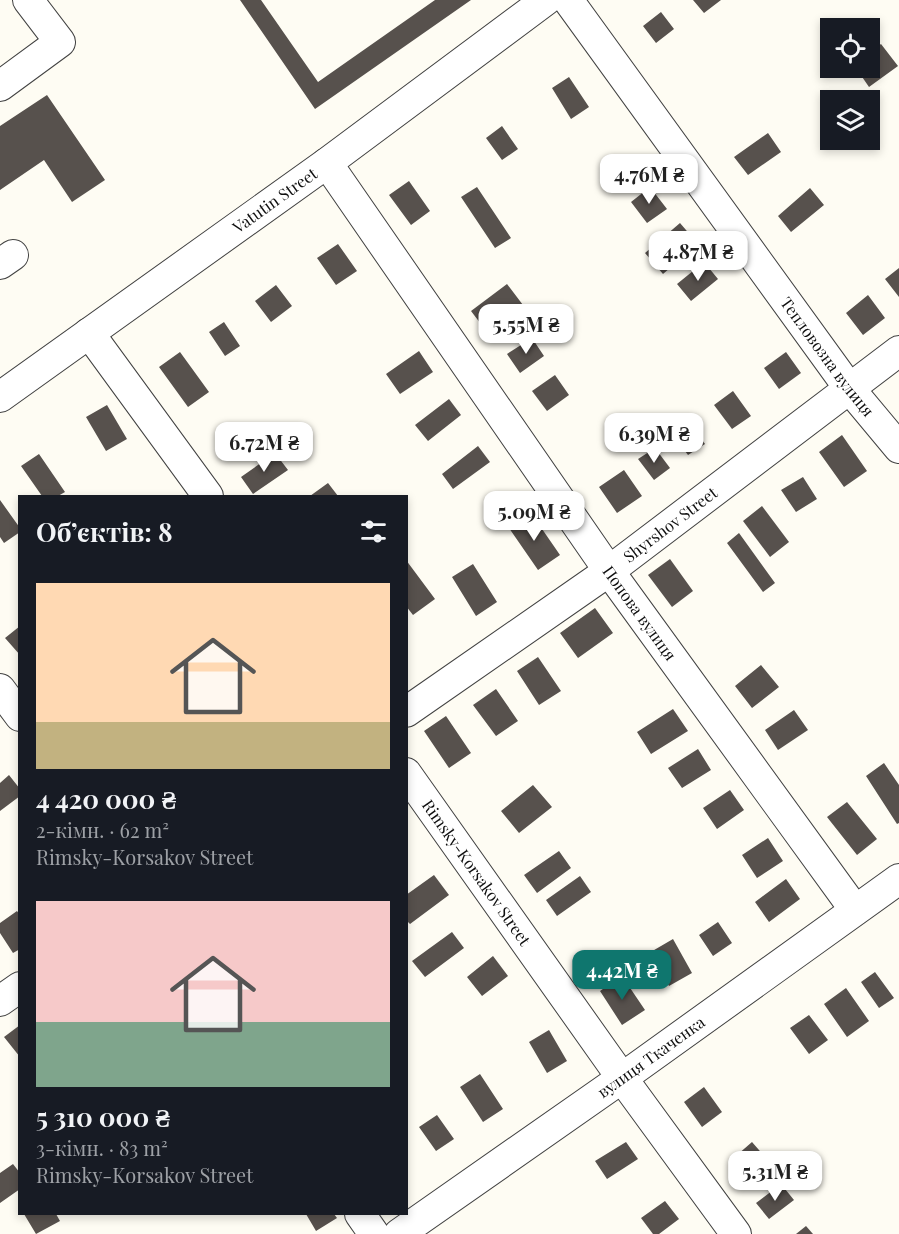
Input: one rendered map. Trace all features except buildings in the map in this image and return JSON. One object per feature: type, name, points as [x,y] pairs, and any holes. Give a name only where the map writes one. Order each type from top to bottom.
[{"type":"street","points":[[0,86],[60,42],[28,0]]},
{"type":"street","name":"Vatutin Street","points":[[0,397],[327,163],[546,0]]},
{"type":"street","name":"Тепловозна вулиця","points":[[568,0],[849,388],[899,448]]},
{"type":"street","name":"Попова вулиця","points":[[327,163],[609,570],[855,910]]},
{"type":"street","points":[[89,333],[207,495]]},
{"type":"street","name":"Shyrshov Street","points":[[408,711],[609,570],[899,351]]},
{"type":"street","points":[[0,689],[18,713]]},
{"type":"street","name":"Rimsky-Korsakov Street","points":[[408,775],[622,1078],[736,1234]]},
{"type":"street","name":"вулиця Ткаченка","points":[[399,1234],[622,1078],[899,879]]},
{"type":"street","points":[[0,1001],[18,988]]},
{"type":"street","points":[[361,1215],[374,1234]]}]
